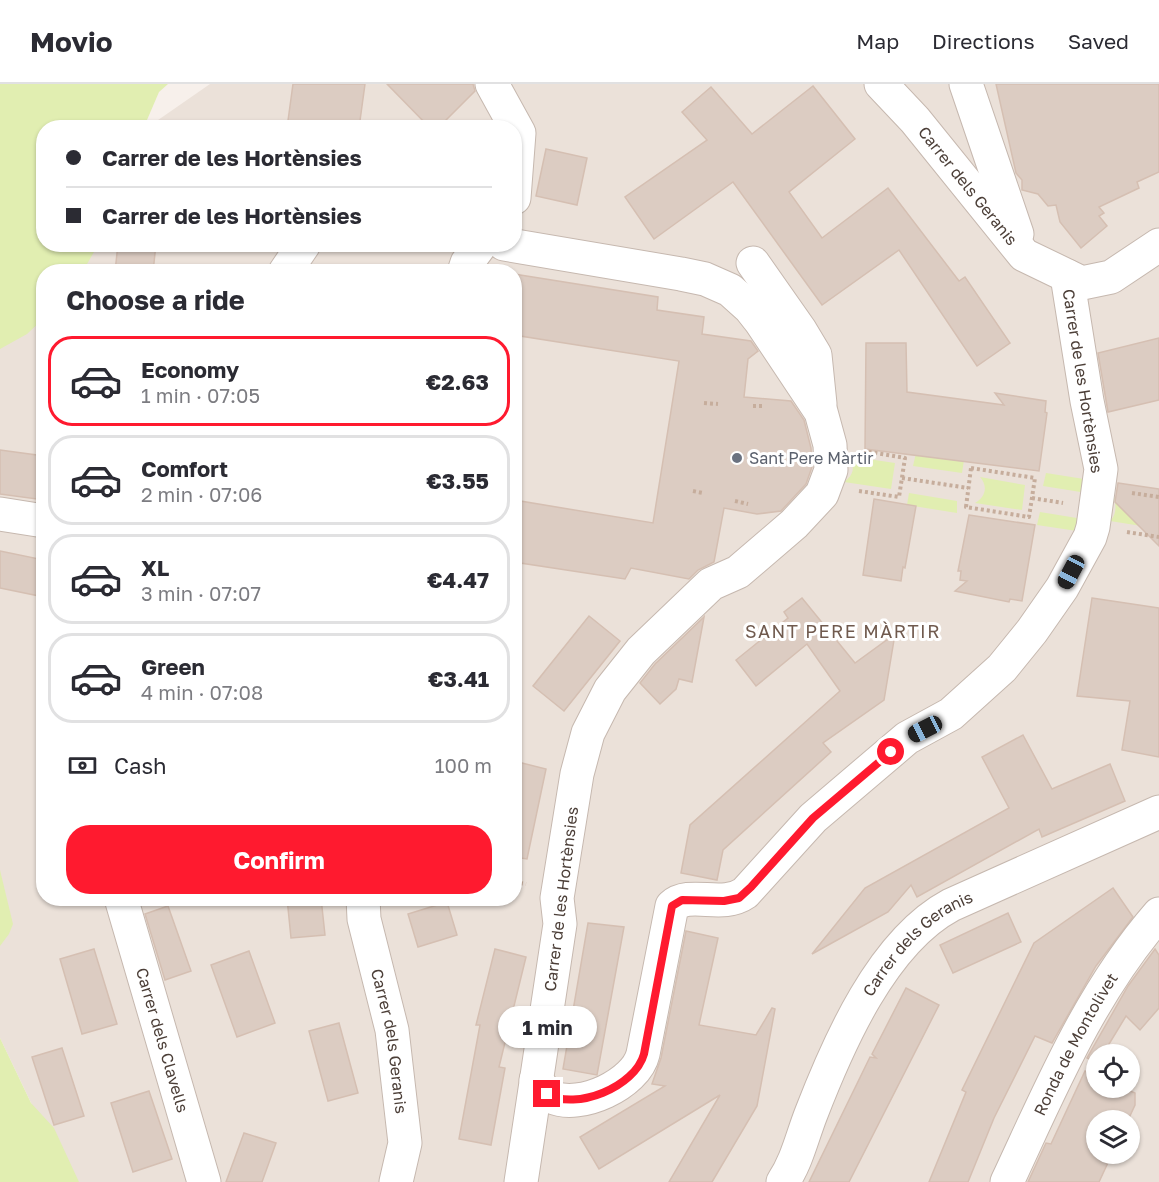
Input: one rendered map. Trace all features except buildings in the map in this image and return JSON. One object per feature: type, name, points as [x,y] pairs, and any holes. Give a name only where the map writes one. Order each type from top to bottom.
[{"type":"street","points":[[492,84],[512,120]]},
{"type":"street","name":"Carrer dels Geranis","points":[[881,84],[915,120],[1024,255],[1082,283],[1111,277],[1159,245]]},
{"type":"street","points":[[966,84],[1024,255]]},
{"type":"street","name":"Carrer de les Hortènsies","points":[[522,247],[681,274],[705,279],[730,290],[762,322],[821,412]]},
{"type":"street","name":"Carrer de les Hortènsies","points":[[753,263],[800,330],[814,355],[821,412],[831,456],[831,470],[822,494],[794,524],[733,576],[711,584],[641,651],[610,690],[588,733],[577,774],[557,898],[560,924],[536,1080],[547,1094],[554,1098],[578,1100],[607,1091],[633,1072],[642,1062],[672,906],[682,900],[732,900],[745,893],[813,818],[907,738],[937,724],[976,693],[1002,668],[1062,588],[1094,527],[1101,469],[1087,401],[1067,276]]},
{"type":"street","points":[[0,514],[36,520]]},
{"type":"street","name":"Carrer dels Geranis","points":[[783,1182],[793,1166],[812,1113],[846,1032],[886,966],[927,920],[951,905],[1159,812]]},
{"type":"street","name":"Carrer dels Clavells","points":[[124,906],[204,1182]]},
{"type":"street","name":"Carrer dels Geranis","points":[[363,906],[364,919],[392,1030],[404,1131],[405,1143],[396,1182]]},
{"type":"street","name":"Ronda de Montolivet","points":[[1007,1182],[1083,1021],[1130,951],[1159,914]]},
{"type":"street","points":[[521,1182],[536,1080]]},
{"type":"path","points":[[704,403],[718,404]]},
{"type":"path","points":[[753,406],[763,406]]},
{"type":"path","points":[[891,495],[899,497],[905,458],[897,457]]},
{"type":"path","points":[[971,468],[1035,478],[1029,517],[966,507],[968,488],[971,468]]},
{"type":"path","points":[[902,478],[968,488]]},
{"type":"path","points":[[693,491],[703,493]]},
{"type":"path","points":[[1032,498],[1041,499]]},
{"type":"path","points":[[735,501],[748,504]]},
{"type":"shaded area","points":[[210,84],[1159,84],[1159,1182],[69,1182],[0,1038],[0,231],[36,242],[36,252],[522,252],[522,120],[158,120]]},
{"type":"green space","points":[[0,84],[168,84],[159,92],[147,120],[36,120],[36,252],[94,252],[87,264],[36,264],[36,326],[27,334],[0,349]]},
{"type":"green space","points":[[916,453],[964,460],[962,473],[913,466]]},
{"type":"green space","points":[[848,456],[895,463],[891,489],[844,482],[853,470]]},
{"type":"green space","points":[[1046,473],[1084,479],[1087,493],[1043,486]]},
{"type":"green space","points":[[980,477],[1025,485],[1022,510],[975,503],[982,498],[985,491]]},
{"type":"green space","points":[[909,493],[957,501],[957,513],[907,505]]},
{"type":"green space","points":[[1114,498],[1157,505],[1154,528],[1110,521],[1114,516]]},
{"type":"green space","points":[[1040,512],[1083,519],[1077,531],[1037,525]]},
{"type":"green space","points":[[0,870],[13,924],[0,946]]},
{"type":"green space","points":[[0,1038],[31,1103],[54,1128],[79,1182],[0,1182]]},
{"type":"place","name":"Sant Pere Màrtir","points":[[737,458]]},
{"type":"district","name":"SANT PERE MÀRTIR","points":[[843,631]]},
{"type":"route","points":[[547,1094],[563,1100],[591,1097],[623,1081],[642,1062],[669,915],[676,902],[682,900],[724,901],[739,898],[813,818],[891,752]]}]
